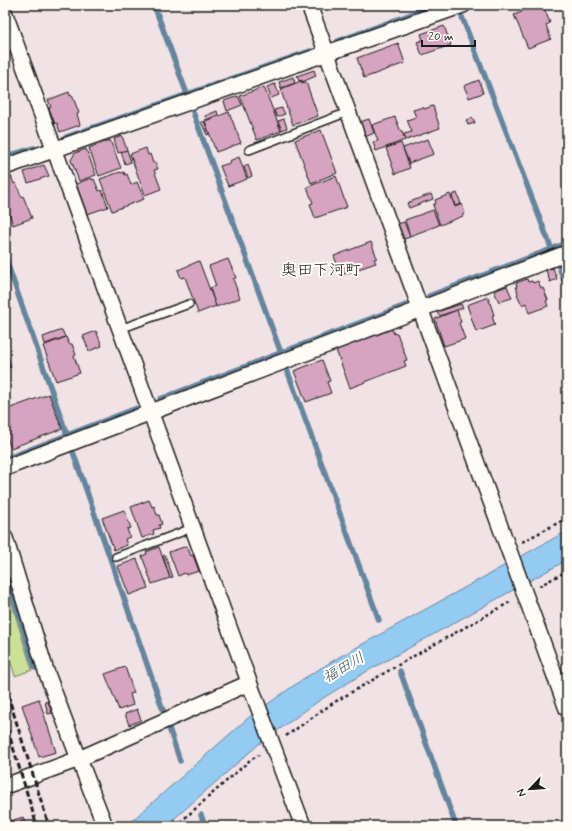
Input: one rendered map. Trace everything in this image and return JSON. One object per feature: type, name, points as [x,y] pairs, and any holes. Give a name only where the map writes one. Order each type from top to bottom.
[{"type":"street","points":[[309,5],[567,709]]},
{"type":"street","points":[[5,167],[463,5]]},
{"type":"street","points":[[5,14],[192,528],[303,826]]},
{"type":"street","points":[[5,468],[567,253]]},
{"type":"street","points":[[5,538],[46,671],[105,826]]},
{"type":"street","points":[[5,786],[79,759],[249,683]]},
{"type":"lane","points":[[249,150],[348,112]]},
{"type":"lane","points":[[120,329],[189,304]]},
{"type":"lane","points":[[116,557],[192,528]]},
{"type":"path","points":[[508,549],[567,518]]},
{"type":"path","points":[[176,826],[250,760],[273,746],[333,703],[412,657],[567,571]]},
{"type":"green space","points":[[5,582],[32,670],[15,676],[5,643]]},
{"type":"water","name":"福田川","points":[[567,531],[567,560],[364,673],[320,700],[259,744],[166,826],[126,826],[248,718],[303,679],[341,656]]},
{"type":"building","points":[[528,5],[529,9],[543,5],[550,23],[546,25],[551,39],[528,48],[514,15],[522,12],[520,7]]},
{"type":"building","points":[[444,26],[451,45],[422,55],[417,42],[423,40],[421,34]]},
{"type":"building","points":[[398,43],[405,63],[364,78],[357,58]]},
{"type":"building","points":[[314,70],[316,76],[302,82],[302,80],[299,81],[297,76]]},
{"type":"building","points":[[293,77],[295,83],[281,88],[279,82]]},
{"type":"building","points":[[479,80],[483,93],[469,98],[464,86]]},
{"type":"building","points":[[301,81],[302,83],[306,82],[318,116],[293,125],[281,89]]},
{"type":"building","points":[[275,84],[279,95],[271,98],[267,87]]},
{"type":"building","points":[[264,87],[281,131],[257,140],[240,96]]},
{"type":"building","points":[[69,92],[70,96],[72,95],[79,113],[77,114],[80,125],[60,132],[57,123],[55,124],[49,108],[51,107],[48,100]]},
{"type":"building","points":[[238,96],[242,105],[227,111],[224,101]]},
{"type":"building","points":[[433,106],[440,128],[406,140],[404,134],[412,132],[407,120],[416,117],[413,110]]},
{"type":"building","points":[[282,108],[285,114],[277,117],[274,110]]},
{"type":"building","points":[[217,111],[218,115],[206,120],[205,116]]},
{"type":"building","points":[[229,112],[241,143],[216,152],[205,121]]},
{"type":"building","points":[[395,117],[405,140],[376,151],[373,142],[378,141],[372,125]]},
{"type":"building","points":[[473,118],[475,123],[468,125],[466,120]]},
{"type":"building","points":[[284,119],[287,128],[282,130],[278,121]]},
{"type":"building","points":[[369,119],[374,133],[365,137],[360,122]]},
{"type":"building","points":[[204,121],[209,134],[207,135],[201,122]]},
{"type":"building","points":[[321,130],[337,173],[311,183],[295,140]]},
{"type":"building","points":[[122,136],[127,150],[118,153],[114,139]]},
{"type":"building","points":[[428,139],[434,154],[409,163],[403,148]]},
{"type":"building","points":[[110,140],[121,168],[99,176],[89,148]]},
{"type":"building","points":[[401,143],[410,168],[395,174],[386,148]]},
{"type":"building","points":[[146,148],[148,155],[150,154],[153,163],[155,162],[158,169],[154,170],[161,189],[145,195],[130,154]]},
{"type":"building","points":[[86,149],[96,175],[79,181],[71,160],[75,153]]},
{"type":"building","points":[[127,150],[131,162],[125,164],[121,152]]},
{"type":"building","points":[[239,157],[247,179],[228,186],[220,166],[230,163],[229,161]]},
{"type":"building","points":[[44,165],[49,176],[28,183],[24,172]]},
{"type":"building","points":[[248,165],[252,176],[248,178],[244,167]]},
{"type":"building","points":[[124,172],[125,175],[127,174],[131,185],[137,182],[144,199],[112,211],[100,179]]},
{"type":"building","points":[[11,176],[14,184],[16,183],[21,196],[23,196],[32,218],[13,225],[9,213],[5,215],[5,179]]},
{"type":"building","points":[[336,176],[347,207],[315,218],[310,204],[313,203],[307,187]]},
{"type":"building","points":[[91,178],[92,180],[94,179],[99,191],[102,190],[108,207],[87,214],[76,184]]},
{"type":"building","points":[[457,193],[461,204],[455,206],[452,195]]},
{"type":"building","points":[[431,194],[433,199],[409,208],[407,203]]},
{"type":"building","points":[[450,194],[455,207],[462,204],[465,213],[463,216],[440,225],[433,205],[436,203],[435,200]]},
{"type":"building","points":[[433,210],[439,225],[410,236],[405,220]]},
{"type":"building","points":[[404,222],[410,237],[404,239],[398,224]]},
{"type":"building","points":[[371,242],[377,258],[374,259],[376,263],[344,274],[342,271],[340,272],[334,256]]},
{"type":"building","points":[[228,259],[236,278],[233,279],[240,298],[216,307],[210,288],[216,286],[209,266]]},
{"type":"building","points":[[199,261],[216,306],[198,313],[185,277],[181,278],[178,270]]},
{"type":"building","points":[[553,268],[557,279],[550,282],[546,270]]},
{"type":"building","points":[[527,279],[528,282],[532,281],[533,283],[538,281],[548,300],[546,301],[548,306],[529,313],[526,303],[522,305],[517,294],[516,283]]},
{"type":"building","points":[[507,286],[512,298],[499,302],[494,291]]},
{"type":"building","points":[[488,297],[494,315],[492,316],[495,325],[476,332],[467,305]]},
{"type":"building","points":[[461,304],[463,308],[439,316],[437,312]]},
{"type":"building","points":[[457,310],[461,322],[459,323],[465,339],[444,346],[435,319]]},
{"type":"building","points":[[392,329],[394,334],[397,333],[407,360],[404,361],[406,366],[350,388],[336,350]]},
{"type":"building","points":[[62,330],[65,337],[45,344],[43,337]]},
{"type":"building","points":[[96,331],[102,346],[89,351],[83,336]]},
{"type":"building","points":[[66,337],[69,344],[72,344],[76,355],[74,356],[80,373],[56,381],[43,346]]},
{"type":"building","points":[[5,350],[11,367],[5,369]]},
{"type":"building","points":[[322,360],[330,381],[327,382],[331,393],[306,402],[294,371]]},
{"type":"building","points":[[49,394],[62,429],[11,448],[5,433],[5,410]]},
{"type":"building","points":[[149,500],[152,507],[154,506],[157,515],[159,515],[162,524],[159,525],[160,528],[153,530],[154,534],[142,538],[131,507]]},
{"type":"building","points":[[124,510],[131,528],[127,529],[130,537],[125,539],[127,545],[114,550],[102,518]]},
{"type":"building","points":[[187,546],[191,556],[193,555],[199,571],[186,575],[185,573],[178,576],[169,552]]},
{"type":"building","points":[[159,547],[170,578],[152,584],[142,556],[147,554],[146,552]]},
{"type":"building","points":[[165,555],[173,577],[170,578],[163,556]]},
{"type":"building","points":[[137,559],[148,588],[129,595],[118,566]]},
{"type":"building","points":[[125,667],[134,693],[130,694],[133,705],[119,710],[105,674]]},
{"type":"building","points":[[39,699],[56,752],[39,757],[22,705]]},
{"type":"building","points":[[48,701],[52,713],[48,714],[45,702]]},
{"type":"building","points":[[137,709],[141,720],[129,725],[125,714]]},
{"type":"building","points":[[23,817],[26,826],[8,826],[7,822]]},
{"type":"waterway","points":[[154,5],[187,94]]},
{"type":"waterway","points":[[338,41],[436,5]]},
{"type":"waterway","points":[[462,17],[552,250]]},
{"type":"waterway","points":[[66,137],[310,51]]},
{"type":"waterway","points":[[193,112],[281,353]]},
{"type":"waterway","points":[[5,157],[34,148]]},
{"type":"waterway","points":[[429,296],[567,243]]},
{"type":"waterway","points":[[5,257],[67,435]]},
{"type":"waterway","points":[[559,267],[567,288]]},
{"type":"waterway","points":[[160,399],[406,305]]},
{"type":"waterway","points":[[286,367],[379,620]]},
{"type":"waterway","points":[[5,459],[137,408]]},
{"type":"waterway","points":[[72,449],[164,713]]},
{"type":"waterway","points":[[5,570],[35,668]]},
{"type":"waterway","points":[[400,671],[456,826]]},
{"type":"waterway","points":[[168,725],[180,761]]},
{"type":"waterway","points":[[201,815],[205,826]]},
{"type":"railway","points":[[5,686],[49,826]]},
{"type":"railway","points":[[5,721],[37,826]]},
{"type":"district","name":"奥田下河町","points":[[321,270]]}]
